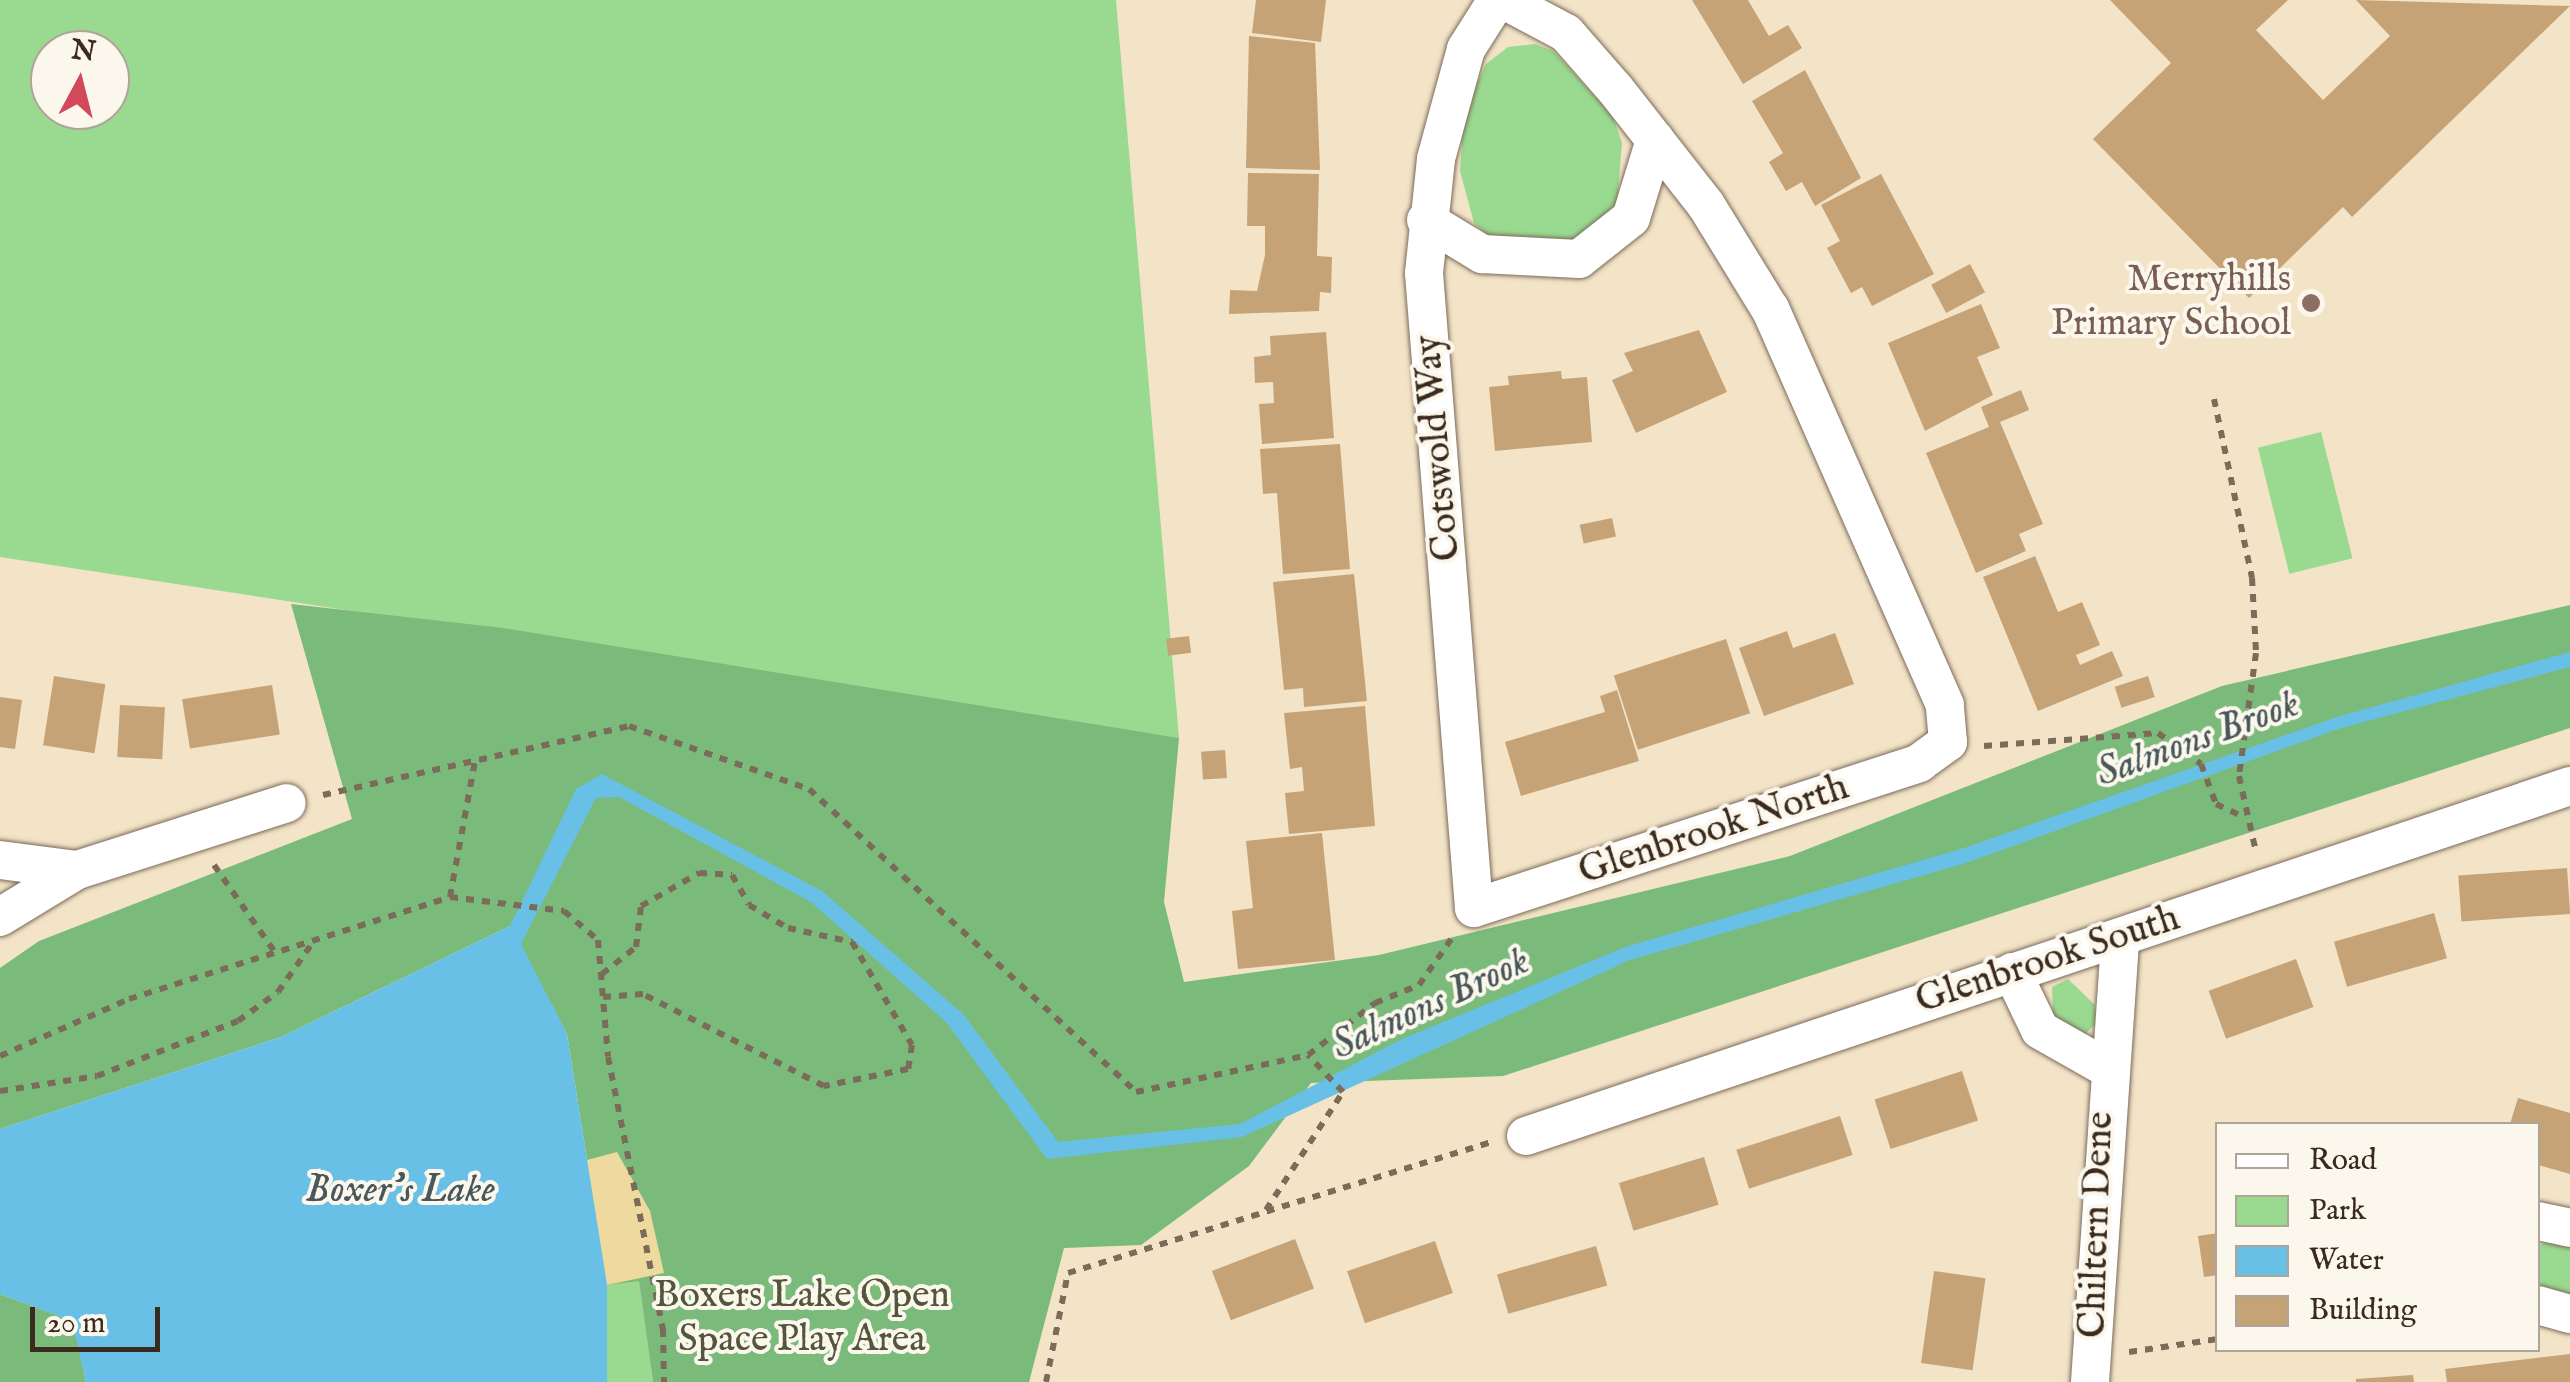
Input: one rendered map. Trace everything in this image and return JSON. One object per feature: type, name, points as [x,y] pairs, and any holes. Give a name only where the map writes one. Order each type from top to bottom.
[{"type":"street","name":"Cotswold Way","points":[[1474,908],[1426,220],[1466,49],[1500,0],[1566,32],[1655,140],[1770,309],[1945,705],[1948,742]]},
{"type":"street","points":[[1426,220],[1482,254],[1579,258],[1631,218],[1655,140]]},
{"type":"street","name":"Glenbrook North","points":[[1474,908],[1918,763],[1948,742]]},
{"type":"street","name":"Glenbrook South","points":[[1526,1136],[2570,786]]},
{"type":"street","points":[[0,917],[78,870],[287,804]]},
{"type":"street","points":[[0,860],[78,870]]},
{"type":"street","name":"Chiltern Dene","points":[[2091,1369],[2106,1067],[2120,938]]},
{"type":"street","name":"Chiltern Dene","points":[[2012,972],[2040,1030],[2106,1067]]},
{"type":"street","points":[[2540,1221],[2570,1228]]},
{"type":"street","points":[[2540,1306],[2570,1314]]},
{"type":"path","points":[[2214,399],[2214,432],[2252,578],[2245,817],[2266,887]]},
{"type":"path","points":[[287,804],[629,726],[810,789],[1136,1092],[1308,1055],[1374,1003],[1418,985],[1474,908]]},
{"type":"path","points":[[1948,742],[2008,749],[2158,733],[2202,764],[2216,804],[2245,817]]},
{"type":"path","points":[[450,897],[475,761]]},
{"type":"path","points":[[192,834],[276,954]]},
{"type":"path","points":[[601,975],[636,947],[641,906],[698,873],[732,875],[749,905],[788,928],[852,942],[912,1045],[908,1069],[824,1086],[643,994],[603,998]]},
{"type":"path","points":[[0,1056],[130,999],[450,897],[515,898],[546,906],[598,940],[603,998],[664,1382]]},
{"type":"path","points":[[0,1092],[97,1076],[238,1020],[278,992],[312,944]]},
{"type":"path","points":[[1265,1211],[1343,1092],[1308,1055]]},
{"type":"path","points":[[1046,1382],[1068,1273],[1447,1149],[1526,1136]]},
{"type":"path","points":[[2091,1369],[2215,1340]]},
{"type":"green space","points":[[0,0],[1116,0],[1179,738],[0,557]]},
{"type":"green space","points":[[1535,44],[1553,51],[1612,115],[1622,143],[1617,203],[1577,245],[1496,242],[1474,223],[1460,171],[1464,114],[1486,64],[1508,47]]},
{"type":"green space","points":[[2321,432],[2352,558],[2289,574],[2258,448]]},
{"type":"green space","name":"Boxers Lake Open Space Play Area","points":[[291,604],[503,628],[1179,738],[1164,902],[1184,982],[1379,955],[1790,856],[2222,686],[2570,605],[2570,728],[1503,1076],[1311,1083],[1249,1166],[1141,1245],[1064,1248],[1029,1382],[653,1382],[639,1281],[607,1285],[567,1034],[510,926],[281,1037],[0,1129],[0,968],[39,941],[352,819]]},
{"type":"green space","points":[[2068,979],[2095,1005],[2096,1023],[2080,1040],[2053,1017],[2052,987]]},
{"type":"green space","points":[[2548,1241],[2570,1247],[2570,1301],[2540,1293],[2540,1245]]},
{"type":"green space","points":[[639,1280],[653,1382],[607,1382],[607,1285]]},
{"type":"green space","points":[[0,1294],[73,1321],[86,1382],[0,1382]]},
{"type":"sand","points":[[617,1152],[650,1211],[664,1273],[607,1285],[587,1160]]},
{"type":"water","name":"Boxer's Lake","points":[[2570,652],[2570,667],[2341,728],[1966,863],[1630,960],[1242,1137],[1047,1159],[946,1022],[811,902],[619,797],[596,798],[521,944],[567,1034],[607,1285],[607,1382],[86,1382],[72,1321],[0,1294],[0,1129],[281,1037],[510,926],[576,789],[602,774],[822,891],[964,1015],[1058,1142],[1240,1124],[1400,1040],[1625,947],[1964,848],[2337,717]]},
{"type":"building","points":[[1256,0],[1326,0],[1321,42],[1252,33]]},
{"type":"building","points":[[1692,0],[1748,0],[1769,36],[1788,25],[1802,48],[1743,84]]},
{"type":"building","points":[[2110,0],[2288,0],[2256,30],[2323,100],[2390,36],[2356,0],[2570,6],[2352,217],[2343,207],[2249,298],[2093,139],[2171,63]]},
{"type":"building","points":[[1249,36],[1315,43],[1320,170],[1246,168]]},
{"type":"building","points":[[1805,70],[1861,178],[1815,206],[1802,182],[1786,191],[1769,162],[1783,153],[1752,101]]},
{"type":"building","points":[[1248,173],[1319,174],[1317,256],[1332,257],[1331,293],[1320,292],[1319,311],[1229,314],[1230,290],[1257,291],[1265,255],[1265,226],[1247,226]]},
{"type":"building","points":[[1881,174],[1934,274],[1872,306],[1862,287],[1851,293],[1827,248],[1840,241],[1821,205]]},
{"type":"building","points":[[1970,264],[1985,292],[1946,313],[1931,285]]},
{"type":"building","points":[[1981,304],[2000,348],[1977,357],[1993,395],[1925,431],[1888,343]]},
{"type":"building","points":[[1699,330],[1727,392],[1636,433],[1612,380],[1633,371],[1624,353]]},
{"type":"building","points":[[1326,332],[1334,438],[1262,444],[1259,404],[1274,403],[1273,382],[1255,383],[1254,357],[1271,355],[1270,336]]},
{"type":"building","points":[[1561,371],[1562,379],[1587,377],[1592,442],[1495,451],[1489,387],[1509,385],[1508,376]]},
{"type":"building","points":[[2021,390],[2029,410],[2000,422],[2043,524],[2019,534],[2026,551],[1976,573],[1926,453],[1989,427],[1981,407]]},
{"type":"building","points":[[1340,444],[1350,569],[1283,574],[1277,493],[1263,494],[1260,449]]},
{"type":"building","points":[[1612,518],[1616,537],[1584,543],[1580,525]]},
{"type":"building","points":[[2035,556],[2058,612],[2082,602],[2100,645],[2076,655],[2080,665],[2112,651],[2123,676],[2038,711],[1983,577]]},
{"type":"building","points":[[1354,574],[1367,701],[1304,707],[1303,688],[1284,690],[1273,582]]},
{"type":"building","points":[[1787,631],[1793,648],[1835,633],[1854,684],[1764,716],[1739,648]]},
{"type":"building","points":[[1189,636],[1191,653],[1168,656],[1166,639]]},
{"type":"building","points":[[1726,639],[1750,713],[1638,750],[1614,675]]},
{"type":"building","points":[[54,676],[105,684],[94,753],[43,745]]},
{"type":"building","points":[[2148,676],[2155,697],[2122,708],[2115,687]]},
{"type":"building","points":[[272,685],[280,734],[190,749],[182,699]]},
{"type":"building","points":[[1617,690],[1639,761],[1521,796],[1505,742],[1605,712],[1600,696]]},
{"type":"building","points":[[0,697],[22,700],[15,749],[0,747]]},
{"type":"building","points":[[120,705],[165,707],[162,759],[117,757]]},
{"type":"building","points":[[1365,706],[1375,826],[1289,834],[1285,793],[1304,791],[1302,767],[1290,769],[1284,713]]},
{"type":"building","points":[[1225,750],[1227,778],[1203,780],[1201,752]]},
{"type":"building","points":[[1322,833],[1335,960],[1238,969],[1232,911],[1253,908],[1246,841]]},
{"type":"building","points":[[2567,868],[2570,914],[2461,921],[2458,876]]},
{"type":"building","points":[[2434,913],[2447,958],[2347,987],[2334,942]]},
{"type":"building","points":[[2296,959],[2313,1007],[2226,1039],[2209,991]]},
{"type":"building","points":[[1962,1071],[1978,1120],[1891,1149],[1875,1099]]},
{"type":"building","points":[[2518,1098],[2570,1113],[2570,1174],[2540,1166],[2540,1122],[2511,1122]]},
{"type":"building","points":[[1840,1116],[1853,1155],[1749,1189],[1736,1150]]},
{"type":"building","points":[[1704,1157],[1719,1205],[1634,1231],[1619,1183]]},
{"type":"building","points":[[2215,1233],[2215,1275],[2204,1277],[2198,1236]]},
{"type":"building","points":[[1295,1239],[1314,1288],[1231,1320],[1212,1271]]},
{"type":"building","points":[[1435,1241],[1453,1293],[1365,1323],[1347,1271]]},
{"type":"building","points":[[1596,1246],[1607,1285],[1508,1314],[1497,1274]]},
{"type":"building","points":[[1934,1271],[1985,1278],[1973,1370],[1921,1363]]},
{"type":"building","points":[[2570,1354],[2570,1382],[2447,1382],[2445,1369]]},
{"type":"building","points":[[2413,1375],[2414,1382],[2356,1382],[2356,1379]]},
{"type":"place","name":"Merryhills Primary School","points":[[2311,303]]},
{"type":"water label","name":"Salmons Brook","points":[[2198,740]]},
{"type":"water label","name":"Salmons Brook","points":[[1431,1005]]}]
